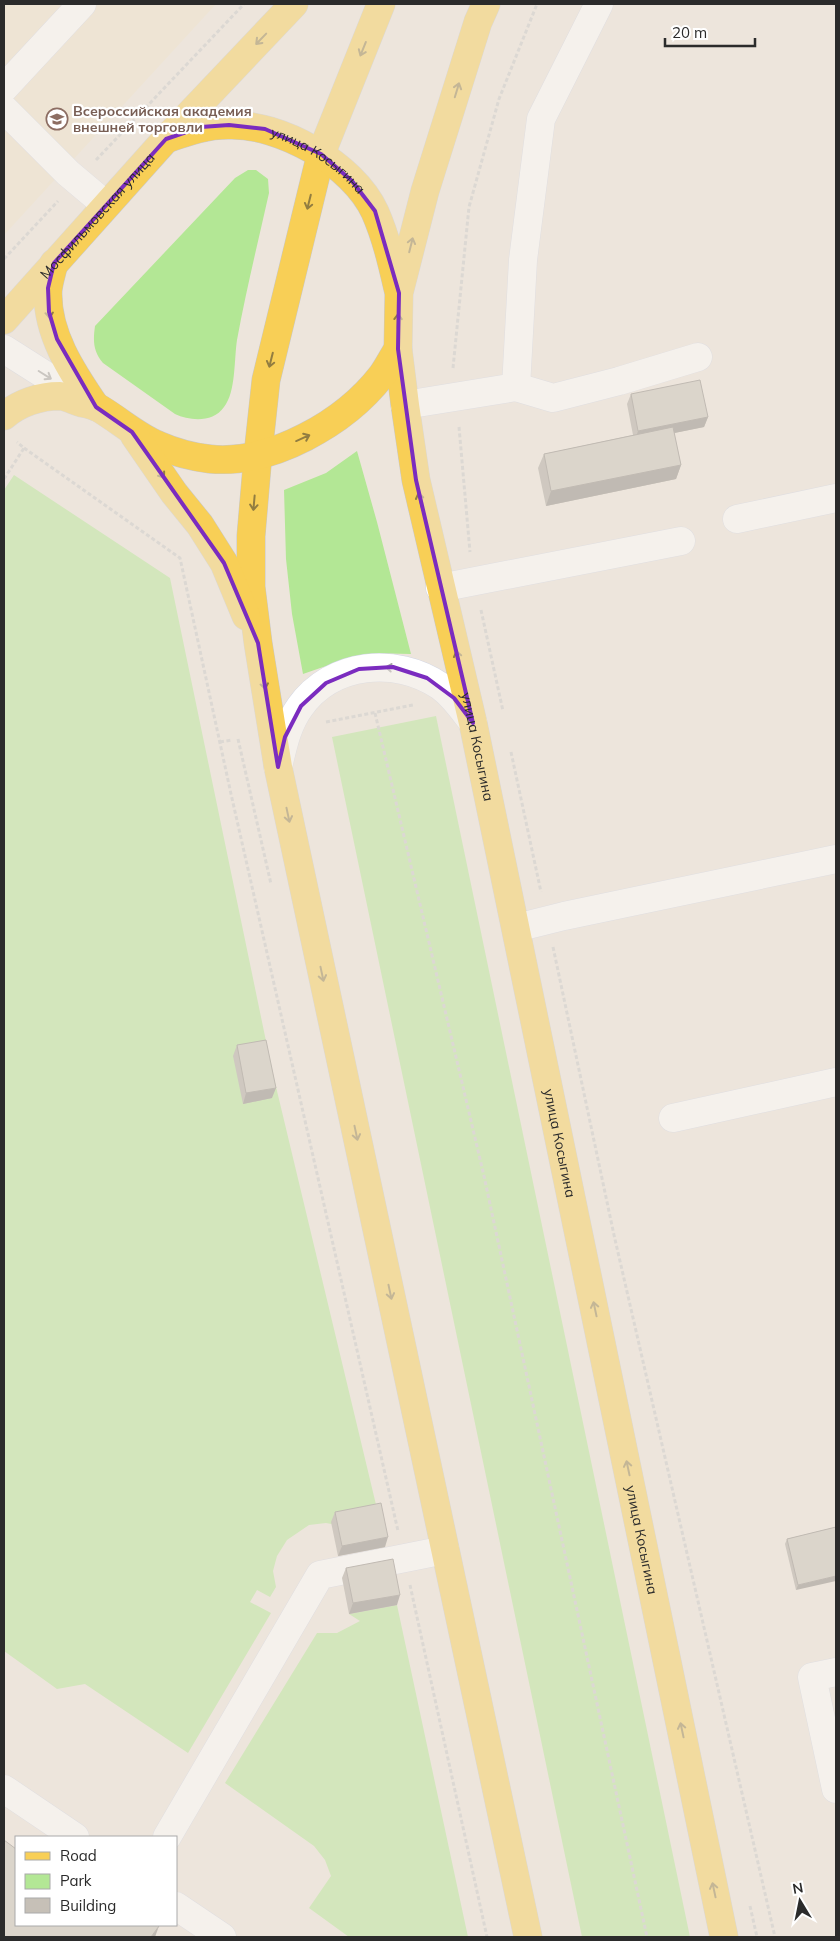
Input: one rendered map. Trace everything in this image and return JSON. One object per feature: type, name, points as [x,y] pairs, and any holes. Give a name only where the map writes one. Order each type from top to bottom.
[{"type":"main road","name":"Мосфильмовская улица","points":[[4,320],[166,139],[294,4]]},
{"type":"main road","points":[[381,4],[321,154],[266,380],[251,544],[251,587],[278,768],[528,1937]]},
{"type":"main road","name":"улица Косыгина","points":[[486,4],[478,22],[425,191],[399,293],[398,349],[405,406],[416,480],[440,588],[474,723],[724,1937]]},
{"type":"main road","name":"улица Косыгина","points":[[166,139],[201,127],[229,124],[247,125],[265,129],[294,140],[321,154],[352,181],[375,212],[389,251],[399,293]]},
{"type":"main road","points":[[54,263],[48,288],[51,326],[79,382],[96,407]]},
{"type":"main road","points":[[7,426],[14,407],[35,399],[61,396],[96,407],[132,432],[158,445],[187,455],[211,459],[258,454],[283,447],[306,437],[338,418],[361,398],[382,375],[398,349]]},
{"type":"main road","points":[[132,432],[174,493],[200,525],[224,563],[258,644]]},
{"type":"street","points":[[4,88],[82,4]]},
{"type":"street","points":[[516,387],[523,260],[541,119],[600,4]]},
{"type":"street","points":[[4,109],[77,180],[106,205]]},
{"type":"street","points":[[4,349],[96,407]]},
{"type":"street","points":[[405,406],[516,387],[553,398],[619,382],[698,357]]},
{"type":"street","points":[[737,519],[836,498]]},
{"type":"street","points":[[440,588],[681,541]]},
{"type":"street","points":[[278,768],[285,737],[301,706],[312,693],[326,683],[342,674],[358,669],[393,667],[410,671],[426,678],[453,697],[474,723]]},
{"type":"street","points":[[516,928],[836,859]]},
{"type":"street","points":[[673,1118],[836,1082]]},
{"type":"street","points":[[168,1836],[320,1575],[445,1550]]},
{"type":"street","points":[[836,1672],[812,1677],[836,1789]]},
{"type":"street","points":[[4,1789],[74,1836]]},
{"type":"street","points":[[178,1907],[222,1937]]},
{"type":"path","points":[[4,259],[244,4]]},
{"type":"path","points":[[504,718],[470,556],[453,364],[469,207],[498,99],[537,4]]},
{"type":"path","points":[[7,426],[24,448],[180,558],[404,1557],[487,1937]]},
{"type":"path","points":[[4,479],[24,448]]},
{"type":"path","points":[[320,723],[418,704]]},
{"type":"path","points":[[374,712],[484,1176],[647,1937]]},
{"type":"path","points":[[220,742],[232,740]]},
{"type":"path","points":[[510,747],[614,1235],[775,1937]]},
{"type":"highlighted area","points":[[229,125],[265,129],[321,154],[352,181],[375,211],[399,293],[398,349],[416,480],[473,723],[454,698],[427,678],[393,667],[359,669],[326,683],[301,706],[285,737],[278,767],[258,643],[224,563],[132,432],[96,407],[57,339],[49,312],[48,288],[54,263],[166,139],[201,127]]},
{"type":"shaded area","name":"Всероссийская академия внешней торговли","points":[[4,4],[216,4],[4,235]]},
{"type":"green space","points":[[248,170],[256,170],[268,179],[269,193],[237,340],[231,393],[224,407],[214,416],[201,419],[187,418],[175,414],[103,363],[97,354],[95,346],[95,326],[235,178]]},
{"type":"green space","points":[[357,451],[411,654],[383,654],[360,657],[303,674],[292,614],[286,559],[284,490],[326,473]]},
{"type":"green space","points":[[14,475],[170,578],[272,1070],[378,1513],[342,1526],[326,1523],[309,1525],[287,1540],[277,1556],[273,1571],[276,1587],[270,1597],[257,1590],[250,1602],[271,1613],[188,1753],[85,1684],[57,1689],[4,1651],[4,490]]},
{"type":"green space","points":[[436,716],[690,1937],[582,1937],[332,737]]},
{"type":"green space","points":[[397,1605],[468,1937],[349,1937],[309,1908],[331,1876],[325,1860],[314,1846],[225,1783],[317,1633],[337,1633],[360,1621],[349,1614]]},
{"type":"building","points":[[700,380],[708,417],[638,431],[631,394]]},
{"type":"building","points":[[673,427],[681,465],[551,491],[544,454]]},
{"type":"building","points":[[266,1040],[276,1088],[246,1093],[237,1045]]},
{"type":"building","points":[[381,1503],[388,1537],[342,1546],[335,1512]]},
{"type":"building","points":[[836,1527],[836,1576],[798,1585],[787,1539]]},
{"type":"building","points":[[393,1559],[400,1595],[353,1603],[346,1568]]},
{"type":"building","points":[[4,1840],[15,1848],[15,1926],[159,1926],[151,1937],[4,1937]]},
{"type":"place","name":"Всероссийская академия внешней торговли","points":[[57,119]]}]
